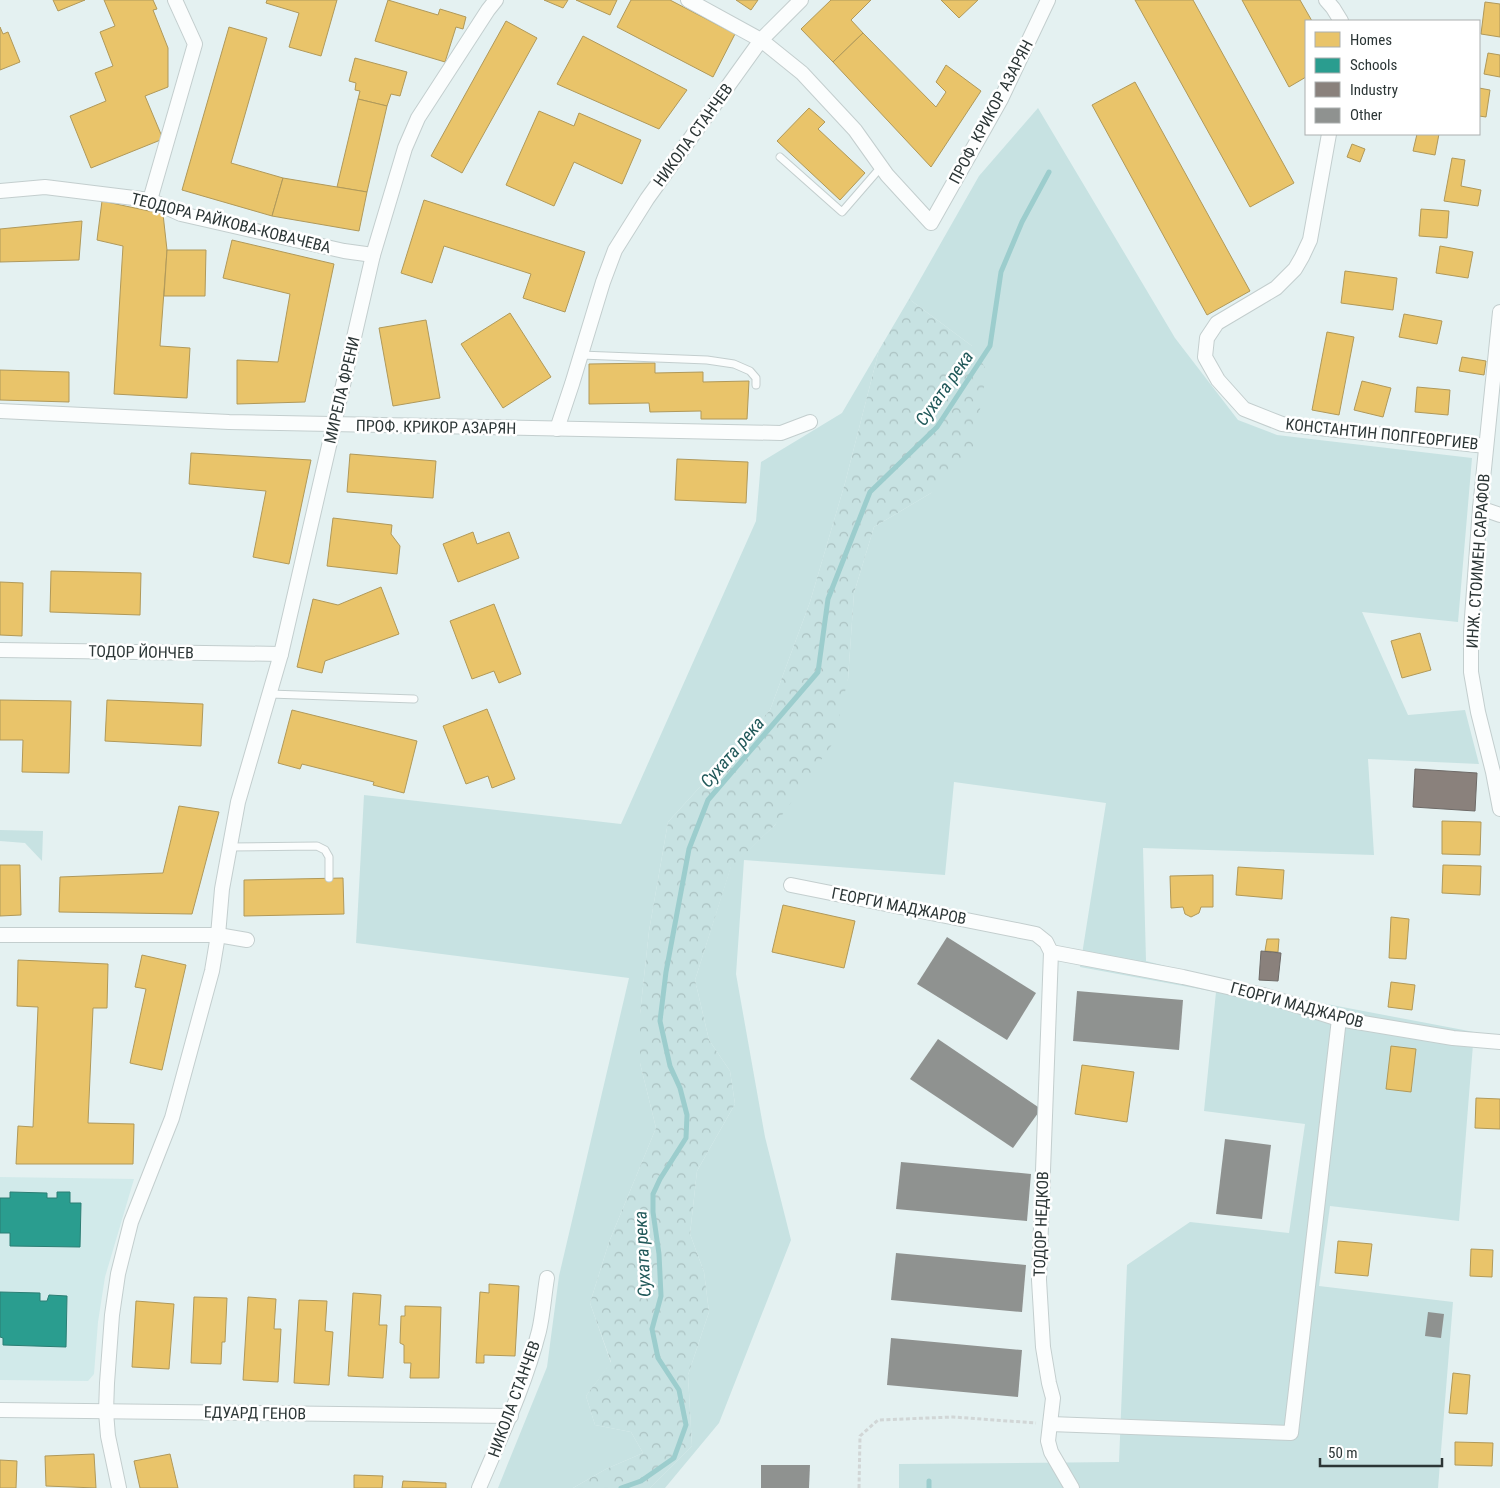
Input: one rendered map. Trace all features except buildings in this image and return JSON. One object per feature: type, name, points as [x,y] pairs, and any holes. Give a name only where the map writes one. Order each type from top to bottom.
[{"type":"street","points":[[150,200],[195,44],[175,0]]},
{"type":"street","name":"МИРЕЛА ФРЕНИ","points":[[106,1412],[112,1315],[118,1274],[131,1222],[172,1118],[212,971],[218,935],[222,889],[238,802],[281,654],[372,255],[405,148],[418,118],[496,0]]},
{"type":"street","points":[[688,0],[761,40],[802,73],[855,130],[881,167]]},
{"type":"street","name":"НИКОЛА СТАНЧЕВ","points":[[557,429],[603,282],[615,250],[647,198],[718,103],[761,40],[801,0]]},
{"type":"street","name":"ПРОФ. КРИКОР АЗАРЯН","points":[[881,167],[931,223],[1001,99],[1048,0]]},
{"type":"street","points":[[1326,0],[1340,20]]},
{"type":"street","name":"КОНСТАНТИН ПОПГЕОРГИЕВ","points":[[1329,135],[1310,240],[1302,257],[1295,269],[1276,288],[1217,324],[1207,338],[1205,357],[1218,380],[1244,409],[1282,424],[1486,446]]},
{"type":"street","name":"ТЕОДОРА РАЙКОВА-КОВАЧЕВА","points":[[0,191],[45,187],[150,200],[181,214],[344,251],[372,255]]},
{"type":"street","name":"ИНЖ. СТОИМЕН САРАФОВ","points":[[1500,312],[1480,508],[1471,631],[1472,672],[1478,712],[1494,772],[1500,809]]},
{"type":"street","name":"ПРОФ. КРИКОР АЗАРЯН","points":[[0,411],[229,422],[782,434],[810,422]]},
{"type":"street","points":[[1480,508],[1500,515]]},
{"type":"street","name":"ТОДОР ЙОНЧЕВ","points":[[0,650],[281,654]]},
{"type":"street","name":"ГЕОРГИ МАДЖАРОВ","points":[[791,885],[1036,934],[1046,942],[1051,952],[1183,977],[1263,995],[1339,1019],[1453,1038],[1500,1042]]},
{"type":"street","points":[[0,935],[218,935],[247,940]]},
{"type":"street","name":"ТОДОР НЕДКОВ","points":[[1051,952],[1039,1280],[1042,1347],[1053,1398],[1048,1442],[1051,1452],[1072,1488]]},
{"type":"street","points":[[1050,1424],[1291,1433],[1339,1019]]},
{"type":"street","name":"НИКОЛА СТАНЧЕВ","points":[[479,1488],[511,1416],[539,1329],[546,1278]]},
{"type":"street","name":"ЕДУАРД ГЕНОВ","points":[[0,1410],[511,1416]]},
{"type":"street","points":[[106,1412],[108,1436],[119,1488]]},
{"type":"lane","points":[[780,157],[842,212],[881,167]]},
{"type":"lane","points":[[581,354],[707,360],[734,364],[750,371],[756,378],[756,385]]},
{"type":"lane","points":[[270,694],[414,699]]},
{"type":"lane","points":[[230,847],[317,846],[325,850],[329,857],[329,878]]},
{"type":"path","points":[[859,1488],[860,1436],[878,1420],[953,1417],[1050,1424]]},
{"type":"shaded area","points":[[0,1177],[134,1179],[105,1277],[98,1322],[94,1374],[88,1381],[0,1380]]},
{"type":"green space","points":[[1038,108],[1175,338],[1238,420],[1277,435],[1472,458],[1458,622],[1362,612],[1408,715],[1465,710],[1479,764],[1368,759],[1374,855],[1143,848],[1146,961],[1279,995],[1474,1032],[1459,1221],[1330,1206],[1319,1286],[1453,1302],[1438,1488],[899,1488],[899,1464],[1119,1462],[1127,1265],[1190,1222],[1289,1233],[1305,1124],[1204,1111],[1216,992],[1080,967],[1106,803],[954,782],[945,875],[744,860],[736,974],[765,1137],[791,1240],[719,1423],[665,1488],[650,1488],[692,1446],[688,1375],[709,1312],[704,1272],[690,1234],[697,1171],[735,1104],[730,1071],[709,1040],[695,980],[731,866],[775,825],[848,679],[854,593],[874,527],[931,493],[972,346],[909,299],[979,176]]},
{"type":"green space","points":[[909,299],[972,346],[987,371],[972,453],[931,493],[874,527],[854,593],[848,679],[833,743],[775,825],[731,867],[695,980],[709,1040],[730,1071],[735,1104],[697,1171],[690,1234],[704,1272],[709,1312],[688,1375],[692,1446],[650,1488],[573,1488],[606,1469],[643,1453],[631,1432],[595,1425],[586,1396],[611,1362],[590,1303],[609,1242],[656,1128],[640,1063],[640,1014],[649,931],[668,822],[770,710],[810,602],[845,483],[879,350]]},
{"type":"green space","points":[[879,350],[845,483],[810,602],[770,710],[668,822],[649,931],[640,1014],[640,1063],[656,1128],[609,1242],[590,1303],[611,1363],[586,1396],[595,1425],[631,1432],[643,1453],[606,1469],[573,1488],[498,1488],[547,1367],[559,1276],[629,978],[356,943],[364,795],[621,824],[756,521],[761,462],[842,413]]},
{"type":"green space","points":[[0,830],[43,831],[42,861],[25,843],[0,841]]},
{"type":"waterway","name":"Сухата река","points":[[621,1488],[641,1481],[674,1458],[686,1425],[679,1390],[658,1358],[652,1329],[661,1296],[653,1194],[660,1179],[686,1138],[687,1115],[680,1088],[670,1066],[660,1021],[666,972],[689,849],[708,800],[818,672],[828,599],[870,492],[937,427],[990,346],[1001,272],[1022,222],[1049,172]]},
{"type":"waterway","points":[[929,1481],[929,1488]]}]
